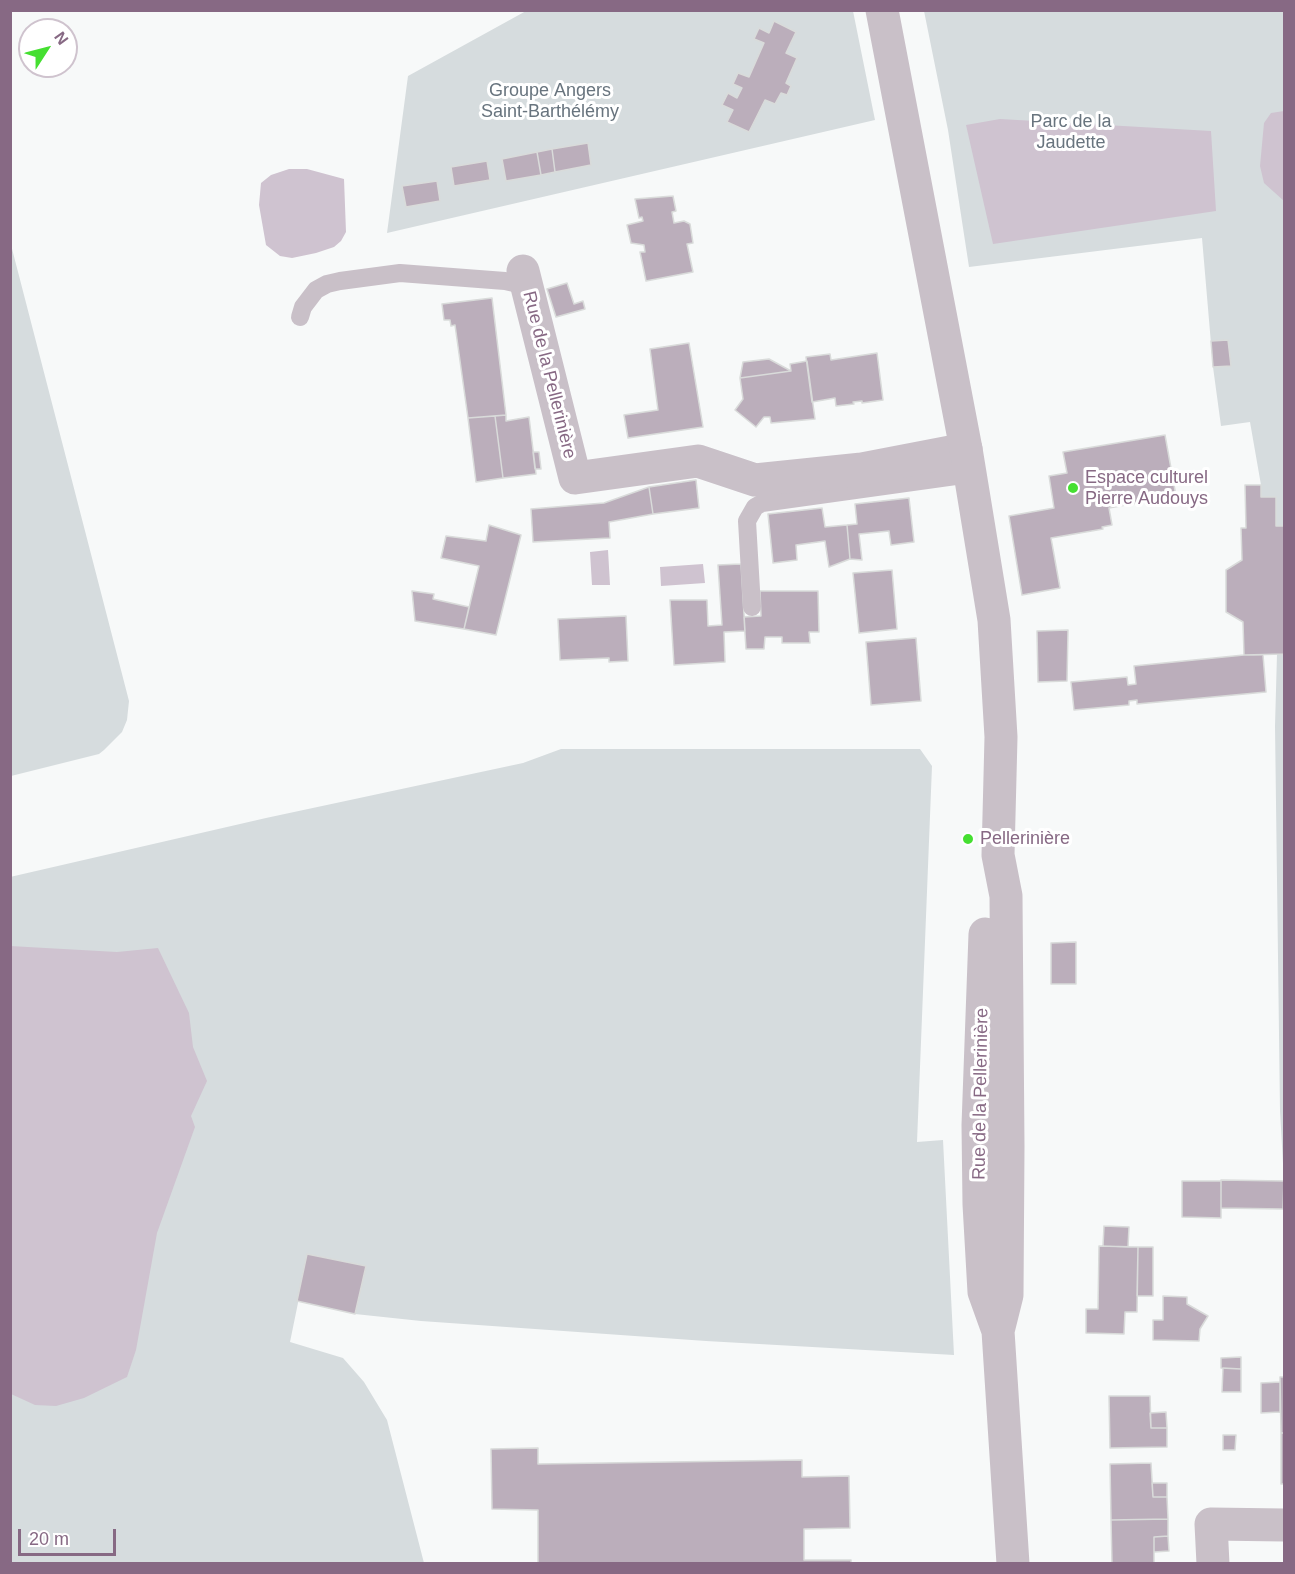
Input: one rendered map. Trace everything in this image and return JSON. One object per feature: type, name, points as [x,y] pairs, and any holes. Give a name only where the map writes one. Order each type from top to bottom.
[{"type":"street","name":"Rue de la Pellerinière","points":[[882,10],[968,461],[994,620],[1001,737],[998,855],[987,897],[978,1125],[979,1204],[984,1293],[998,1331],[1013,1563]]},
{"type":"street","name":"Rue de la Pellerinière","points":[[525,278],[575,478],[698,461],[755,480],[968,461]]},
{"type":"street","points":[[1213,1563],[1211,1524],[1284,1525]]},
{"type":"lane","points":[[300,317],[308,298],[327,284],[400,273],[505,281],[525,278]]},
{"type":"lane","points":[[752,608],[747,521],[755,507],[762,503],[968,461]]},
{"type":"green space","name":"Groupe Angers Saint-Barthélémy","points":[[526,11],[853,11],[875,120],[387,233],[408,76]]},
{"type":"green space","name":"Parc de la Jaudette","points":[[924,11],[1284,11],[1284,526],[1276,526],[1275,497],[1261,497],[1250,422],[1221,426],[1213,367],[1202,238],[969,267],[948,130]]},
{"type":"green space","points":[[10,241],[129,701],[127,720],[122,732],[99,754],[11,776]]},
{"type":"green space","points":[[1277,654],[1284,654],[1284,1181],[1280,1111],[1275,726]]},
{"type":"green space","points":[[561,749],[920,749],[932,766],[917,1142],[943,1140],[954,1355],[706,1341],[421,1321],[355,1314],[366,1266],[308,1254],[290,1342],[343,1358],[364,1382],[387,1420],[424,1563],[11,1563],[10,877],[266,818],[523,763]]},
{"type":"shaded area","points":[[1284,111],[1284,201],[1264,183],[1260,166],[1264,123],[1271,113]]},
{"type":"shaded area","points":[[1000,119],[1211,131],[1216,211],[993,244],[966,125]]},
{"type":"shaded area","points":[[289,169],[307,169],[344,179],[346,232],[334,247],[292,258],[280,256],[266,245],[259,205],[261,183],[271,175]]},
{"type":"shaded area","points":[[608,550],[610,585],[592,585],[590,552]]},
{"type":"shaded area","points":[[703,564],[705,583],[661,586],[660,567]]},
{"type":"shaded area","points":[[10,946],[117,952],[158,948],[189,1013],[193,1047],[207,1081],[191,1116],[195,1127],[157,1233],[136,1350],[127,1377],[84,1398],[56,1406],[35,1405],[11,1394]]},
{"type":"building","points":[[774,21],[796,32],[786,53],[797,58],[786,83],[791,86],[787,95],[781,93],[775,104],[765,100],[749,132],[727,122],[733,110],[722,105],[728,93],[737,98],[742,88],[733,84],[738,73],[749,77],[764,43],[754,39],[759,28],[769,33]]},
{"type":"building","points":[[588,143],[591,165],[555,172],[552,149]]},
{"type":"building","points":[[552,149],[555,172],[541,175],[537,152]]},
{"type":"building","points":[[537,152],[541,175],[506,181],[502,159]]},
{"type":"building","points":[[487,161],[490,180],[454,186],[451,167]]},
{"type":"building","points":[[437,181],[440,201],[406,207],[402,186]]},
{"type":"building","points":[[673,196],[676,211],[672,212],[674,223],[684,221],[690,224],[693,243],[687,244],[693,272],[646,281],[640,252],[645,252],[644,245],[631,243],[627,225],[643,221],[642,217],[639,218],[635,199]]},
{"type":"building","points":[[567,283],[574,304],[583,301],[585,309],[556,317],[547,289]]},
{"type":"building","points":[[492,298],[506,415],[468,418],[455,325],[451,326],[450,320],[444,320],[442,304]]},
{"type":"building","points":[[1228,340],[1231,366],[1213,367],[1211,341]]},
{"type":"building","points":[[689,343],[703,427],[628,438],[624,415],[658,410],[650,349]]},
{"type":"building","points":[[877,353],[883,400],[853,402],[854,404],[836,406],[835,398],[812,402],[806,357],[830,354],[831,360]]},
{"type":"building","points":[[769,359],[791,371],[740,378],[743,362]]},
{"type":"building","points":[[807,361],[815,419],[771,423],[770,417],[764,417],[756,427],[735,410],[743,399],[740,378],[791,371],[790,364]]},
{"type":"building","points":[[506,415],[506,421],[529,417],[536,474],[503,478],[495,416]]},
{"type":"building","points":[[495,416],[503,478],[476,482],[468,418]]},
{"type":"building","points":[[1165,435],[1176,496],[1109,508],[1112,525],[1102,527],[1103,529],[1051,538],[1060,588],[1022,595],[1009,516],[1054,508],[1049,476],[1067,473],[1063,452]]},
{"type":"building","points":[[533,452],[539,452],[541,469],[535,469]]},
{"type":"building","points":[[696,480],[699,508],[653,514],[649,487]]},
{"type":"building","points":[[1245,485],[1261,485],[1261,497],[1276,497],[1276,526],[1284,526],[1284,654],[1244,655],[1243,622],[1226,612],[1226,570],[1242,560],[1241,528],[1246,528]]},
{"type":"building","points":[[649,487],[653,514],[609,522],[610,538],[533,542],[531,509],[604,503]]},
{"type":"building","points":[[909,498],[914,542],[891,545],[889,531],[859,534],[862,560],[850,559],[847,525],[857,524],[855,504]]},
{"type":"building","points":[[822,508],[825,527],[847,525],[850,559],[829,567],[825,541],[796,545],[797,560],[773,563],[768,514]]},
{"type":"building","points":[[489,525],[521,535],[496,635],[464,629],[479,566],[441,558],[446,536],[486,541]]},
{"type":"building","points":[[741,564],[745,631],[724,632],[725,662],[674,665],[670,600],[707,600],[708,626],[722,625],[718,565]]},
{"type":"building","points":[[892,570],[897,629],[859,633],[853,573]]},
{"type":"building","points":[[412,591],[434,594],[433,599],[469,607],[464,629],[415,621]]},
{"type":"building","points":[[760,591],[818,591],[819,632],[809,632],[810,643],[782,643],[782,637],[765,637],[764,649],[746,649],[744,617],[761,616]]},
{"type":"building","points":[[626,616],[628,661],[609,662],[609,658],[560,660],[558,619]]},
{"type":"building","points":[[1068,630],[1067,681],[1038,682],[1037,631]]},
{"type":"building","points":[[916,638],[921,701],[871,705],[866,642]]},
{"type":"building","points":[[1263,655],[1266,692],[1137,704],[1137,700],[1129,701],[1129,705],[1074,710],[1071,682],[1127,677],[1128,685],[1136,684],[1134,666]]},
{"type":"building","points":[[1076,942],[1076,984],[1051,984],[1051,943]]},
{"type":"building","points":[[1221,1180],[1284,1181],[1283,1209],[1221,1208]]},
{"type":"building","points":[[1182,1181],[1221,1181],[1221,1218],[1182,1217]]},
{"type":"building","points":[[1104,1226],[1129,1227],[1128,1247],[1103,1246]]},
{"type":"building","points":[[1099,1246],[1138,1247],[1137,1312],[1125,1312],[1124,1334],[1086,1333],[1086,1309],[1098,1309]]},
{"type":"building","points":[[1138,1247],[1153,1247],[1153,1296],[1137,1296]]},
{"type":"building","points":[[307,1254],[366,1266],[355,1314],[297,1301]]},
{"type":"building","points":[[1163,1296],[1187,1297],[1187,1304],[1208,1316],[1200,1329],[1199,1341],[1153,1340],[1153,1320],[1163,1320]]},
{"type":"building","points":[[1241,1357],[1241,1369],[1221,1368],[1221,1358]]},
{"type":"building","points":[[1223,1368],[1241,1369],[1241,1392],[1222,1392]]},
{"type":"building","points":[[1280,1377],[1284,1377],[1284,1433],[1281,1433]]},
{"type":"building","points":[[1280,1382],[1280,1412],[1261,1413],[1261,1383]]},
{"type":"building","points":[[1109,1396],[1150,1396],[1151,1428],[1167,1428],[1167,1447],[1110,1448]]},
{"type":"building","points":[[1166,1412],[1167,1428],[1151,1428],[1150,1413]]},
{"type":"building","points":[[1281,1433],[1284,1433],[1284,1484],[1281,1484]]},
{"type":"building","points":[[1223,1435],[1236,1435],[1235,1450],[1223,1450]]},
{"type":"building","points":[[538,1448],[538,1464],[802,1460],[802,1477],[849,1476],[850,1528],[804,1529],[804,1560],[851,1560],[851,1564],[538,1564],[538,1510],[492,1509],[491,1449]]},
{"type":"building","points":[[1151,1463],[1153,1497],[1167,1497],[1168,1519],[1111,1520],[1110,1464]]},
{"type":"building","points":[[1152,1483],[1167,1483],[1167,1497],[1153,1497]]},
{"type":"building","points":[[1168,1519],[1168,1536],[1154,1537],[1154,1564],[1112,1564],[1111,1520]]},
{"type":"building","points":[[1168,1536],[1169,1551],[1154,1552],[1154,1537]]},
{"type":"place","name":"Espace culturel Pierre Audouys","points":[[1073,488]]},
{"type":"place","name":"Pellerinière","points":[[968,839]]}]
